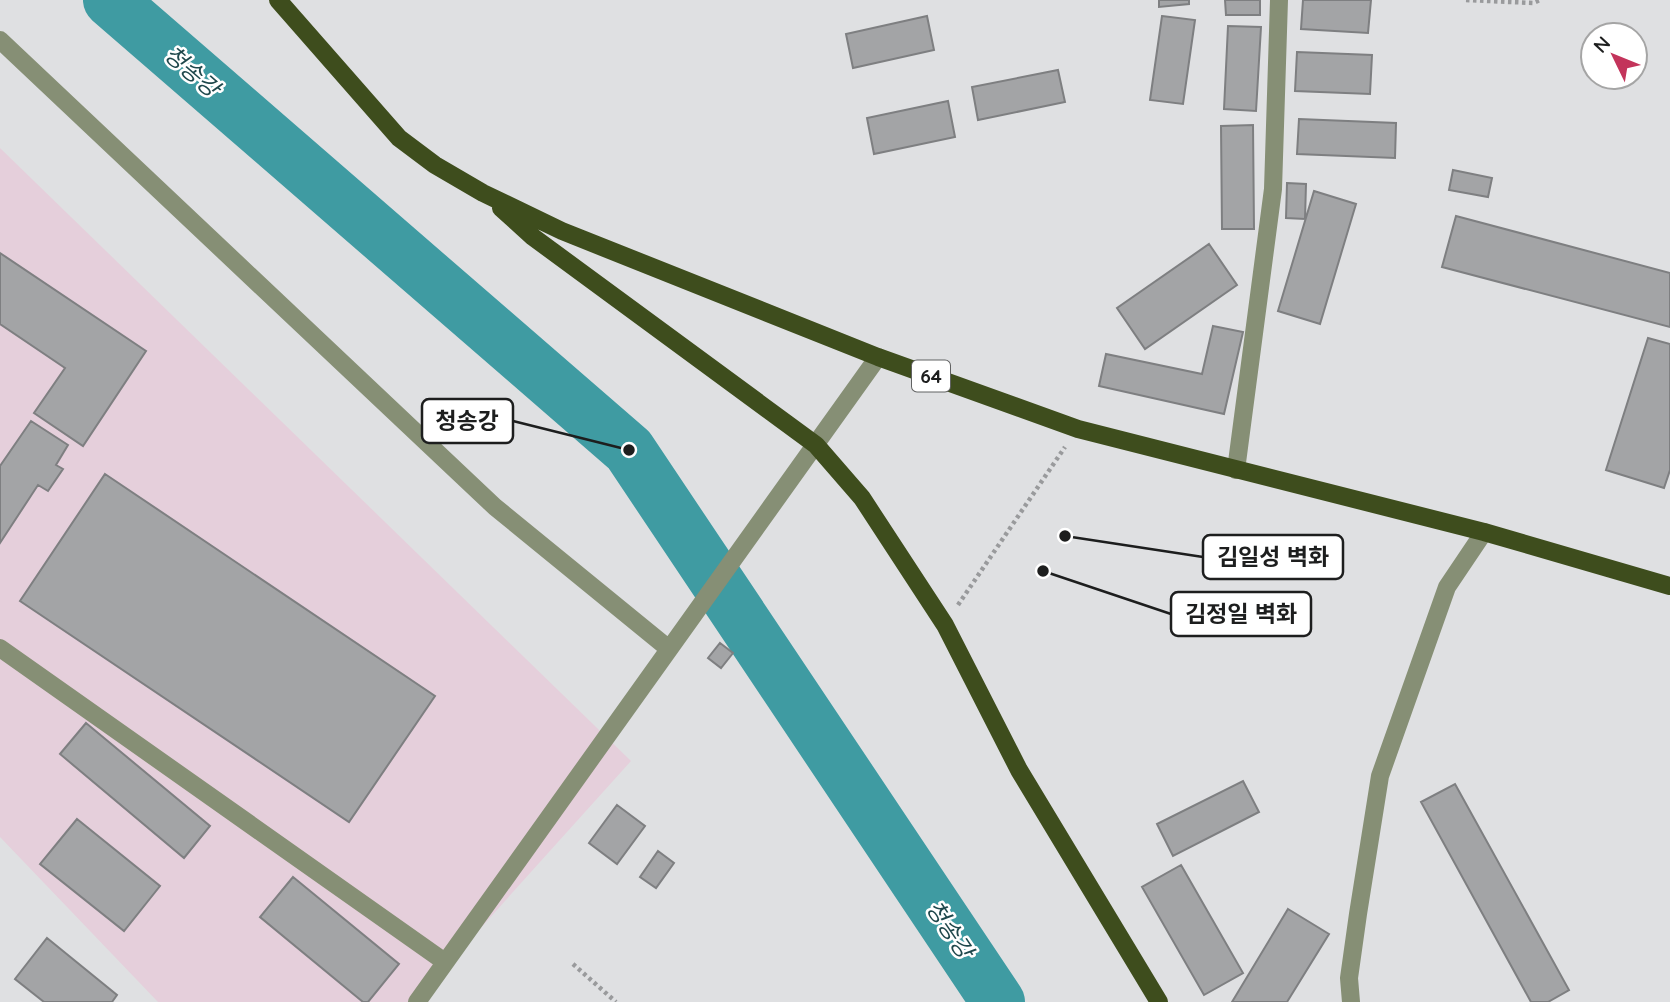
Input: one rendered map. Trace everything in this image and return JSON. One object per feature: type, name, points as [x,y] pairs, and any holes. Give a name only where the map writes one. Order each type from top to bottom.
[{"type":"main road","name":"64","points":[[278,0],[400,138],[436,165],[483,193],[562,232],[878,357],[1078,429],[1484,532],[1670,586]]},
{"type":"main road","points":[[483,193],[533,237],[816,445],[862,498],[945,625],[1019,770],[1159,1002]]},
{"type":"street","points":[[1236,470],[1273,189],[1279,0]]},
{"type":"street","points":[[0,40],[495,507],[669,649]]},
{"type":"street","points":[[416,1002],[878,357]]},
{"type":"street","points":[[1351,1002],[1349,978],[1357,914],[1380,776],[1447,587],[1484,532]]},
{"type":"street","points":[[0,648],[445,962]]},
{"type":"path","points":[[1466,0],[1533,3],[1540,0]]},
{"type":"path","points":[[945,625],[1078,429]]},
{"type":"path","points":[[573,964],[616,1002]]},
{"type":"shaded area","points":[[0,148],[631,761],[414,1002],[158,1002],[0,837]]},
{"type":"building","points":[[1159,0],[1189,0],[1189,4],[1159,7]]},
{"type":"building","points":[[1225,0],[1260,0],[1260,15],[1226,15]]},
{"type":"building","points":[[1303,0],[1371,0],[1368,33],[1301,29]]},
{"type":"building","points":[[927,16],[934,50],[853,68],[846,34]]},
{"type":"building","points":[[1162,16],[1195,20],[1183,104],[1150,100]]},
{"type":"building","points":[[1228,26],[1261,27],[1256,111],[1224,109]]},
{"type":"building","points":[[1297,52],[1372,55],[1370,94],[1295,91]]},
{"type":"building","points":[[1058,70],[1065,102],[978,120],[972,87]]},
{"type":"building","points":[[948,101],[955,137],[874,154],[867,118]]},
{"type":"building","points":[[1299,119],[1396,123],[1395,158],[1297,154]]},
{"type":"building","points":[[1253,125],[1254,229],[1222,229],[1221,126]]},
{"type":"building","points":[[1453,170],[1492,178],[1488,197],[1449,190]]},
{"type":"building","points":[[1287,183],[1306,184],[1305,219],[1286,218]]},
{"type":"building","points":[[1314,191],[1356,204],[1320,324],[1278,311]]},
{"type":"building","points":[[1456,216],[1670,273],[1670,327],[1442,267]]},
{"type":"building","points":[[1209,244],[1237,285],[1145,349],[1117,308]]},
{"type":"building","points":[[0,253],[146,351],[83,446],[34,413],[65,368],[0,324]]},
{"type":"building","points":[[1213,326],[1243,332],[1224,414],[1099,386],[1106,354],[1202,374]]},
{"type":"building","points":[[1648,338],[1670,344],[1670,470],[1664,488],[1606,470]]},
{"type":"building","points":[[31,421],[68,445],[56,465],[63,469],[48,491],[38,485],[0,543],[0,466]]},
{"type":"building","points":[[105,474],[435,696],[349,822],[20,601]]},
{"type":"building","points":[[720,643],[733,653],[721,668],[708,658]]},
{"type":"building","points":[[86,723],[210,826],[184,858],[60,754]]},
{"type":"building","points":[[1243,781],[1259,812],[1173,856],[1157,824]]},
{"type":"building","points":[[1455,784],[1569,990],[1548,1002],[1531,1002],[1421,802]]},
{"type":"building","points":[[617,805],[645,826],[617,864],[589,843]]},
{"type":"building","points":[[77,819],[160,886],[124,931],[40,864]]},
{"type":"building","points":[[658,851],[674,863],[656,888],[640,877]]},
{"type":"building","points":[[1181,865],[1243,973],[1204,995],[1142,887]]},
{"type":"building","points":[[293,877],[399,964],[368,1002],[363,1002],[260,917]]},
{"type":"building","points":[[1288,909],[1329,934],[1287,1002],[1232,1002]]},
{"type":"building","points":[[47,938],[117,995],[112,1002],[44,1002],[15,979]]},
{"type":"waterway","name":"청송강","points":[[110,0],[629,450],[998,1002]]},
{"type":"place","name":"청송강","points":[[629,450]]},
{"type":"place","name":"김일성 벽화","points":[[1065,536]]},
{"type":"place","name":"김정일 벽화","points":[[1043,571]]}]
